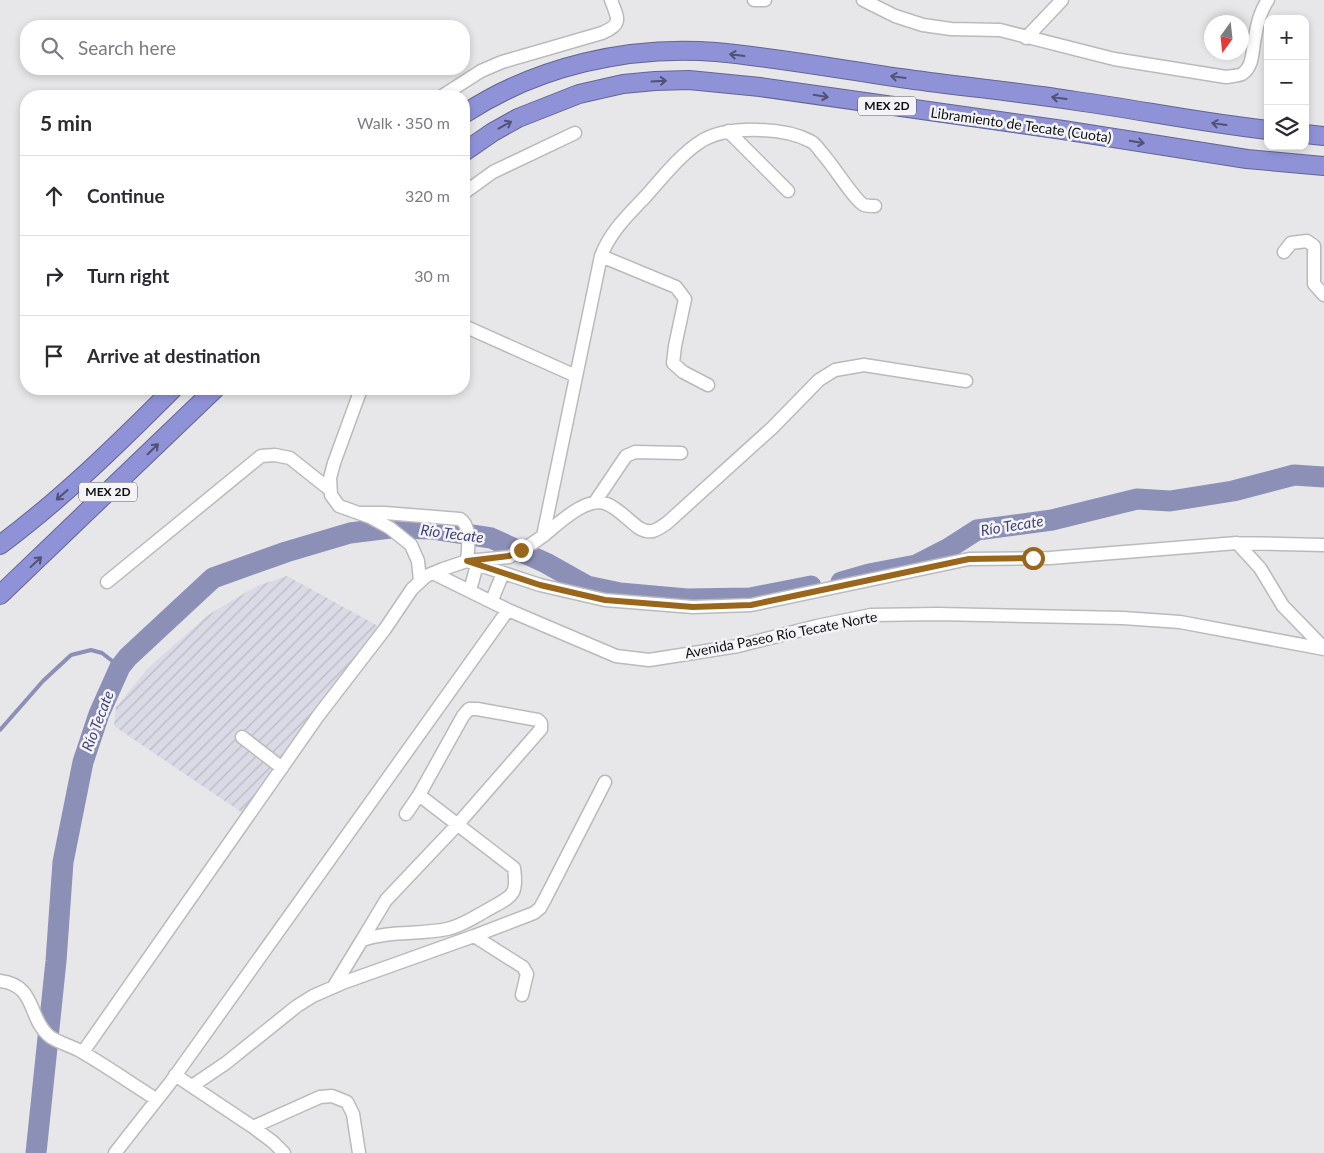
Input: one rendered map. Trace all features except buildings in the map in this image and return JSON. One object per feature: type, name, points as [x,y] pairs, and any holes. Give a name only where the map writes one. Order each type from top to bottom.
[{"type":"highway","name":"MEX 2D","points":[[470,110],[505,90],[549,72],[618,55],[682,51],[715,52],[768,58],[1077,101],[1188,120],[1264,130]]},
{"type":"highway","name":"Libramiento de Tecate (Cuota)","points":[[470,148],[518,118],[579,94],[623,84],[689,80],[760,87],[1063,130],[1247,159],[1324,166]]},
{"type":"highway","points":[[1309,134],[1324,136]]},
{"type":"highway","name":"MEX 2D","points":[[0,545],[51,505],[91,470],[168,395]]},
{"type":"highway","name":"MEX 2D","points":[[0,595],[208,395]]},
{"type":"street","points":[[754,0],[765,0]]},
{"type":"street","points":[[863,0],[895,16],[923,25],[950,29],[1000,30],[1114,60],[1226,77],[1241,74],[1248,67],[1253,57],[1254,38],[1262,9],[1268,0]]},
{"type":"street","points":[[1026,38],[1062,0]]},
{"type":"street","points":[[451,90],[481,71],[502,62],[602,33],[613,28],[617,15],[611,3]]},
{"type":"street","points":[[538,539],[576,376],[601,256],[606,243],[616,228],[672,167],[700,142],[728,132],[765,130],[792,134],[812,142],[832,164],[855,198],[864,205],[875,206]]},
{"type":"street","points":[[728,132],[788,191]]},
{"type":"street","points":[[470,189],[493,172],[575,133]]},
{"type":"street","points":[[1284,252],[1291,243],[1308,241],[1314,246],[1314,284],[1324,295]]},
{"type":"street","points":[[601,256],[676,287],[685,299],[673,363],[683,372],[708,385]]},
{"type":"street","points":[[470,329],[576,376]]},
{"type":"street","points":[[83,1052],[318,716],[385,629],[412,589],[420,581],[433,573],[455,564],[472,563],[509,556],[538,539],[583,506],[595,502],[610,506],[639,528],[648,533],[653,532],[667,523],[772,428],[819,380],[835,370],[864,366],[966,381]]},
{"type":"street","points":[[359,395],[334,463],[330,478],[331,496],[339,506],[390,528],[410,545],[418,561],[420,581]]},
{"type":"street","points":[[595,502],[626,456],[635,452],[681,453]]},
{"type":"street","points":[[107,582],[261,456],[275,455],[290,458],[330,488]]},
{"type":"street","points":[[358,513],[455,518],[463,521],[466,527],[472,563],[470,590]]},
{"type":"street","points":[[472,563],[540,585],[605,600],[693,607],[751,605],[969,559],[1050,558],[1237,543],[1324,545]]},
{"type":"street","points":[[1237,543],[1260,568],[1283,606],[1324,649]]},
{"type":"street","name":"Avenida Paseo Río Tecate Norte","points":[[433,573],[492,600],[508,610],[616,656],[649,660],[738,646],[817,626],[871,615],[938,614],[1123,618],[1180,622],[1324,649]]},
{"type":"street","points":[[492,600],[503,573]]},
{"type":"street","points":[[115,1153],[175,1075],[508,610]]},
{"type":"street","points":[[334,986],[386,900],[458,824],[541,729],[541,723],[538,720],[469,709],[463,716],[419,795],[406,814]]},
{"type":"street","points":[[242,737],[282,768]]},
{"type":"street","points":[[192,1086],[226,1063],[297,1006],[334,986],[527,916],[540,908],[605,782]]},
{"type":"street","points":[[362,940],[388,933],[432,931],[457,926],[511,897],[516,883],[514,868],[419,795]]},
{"type":"street","points":[[474,936],[523,967],[527,974],[522,995]]},
{"type":"street","points":[[0,981],[14,984],[20,989],[48,1036],[83,1052],[156,1099]]},
{"type":"street","points":[[175,1075],[253,1126],[274,1142],[284,1153]]},
{"type":"street","points":[[253,1126],[320,1097],[332,1096],[347,1102],[353,1114],[359,1153]]},
{"type":"shaded area","points":[[287,576],[378,626],[244,814],[114,726],[116,707],[148,668],[208,615],[257,586]]},
{"type":"waterway","name":"Río Tecate","points":[[841,582],[869,574],[916,565],[949,548],[977,530],[1052,520],[1137,499],[1170,501],[1233,491],[1294,475],[1324,477]]},
{"type":"waterway","name":"Río Tecate","points":[[36,1153],[56,961],[63,862],[83,762],[99,714],[120,667],[128,657],[213,578],[286,552],[350,533],[390,528],[433,529],[491,538],[546,563],[587,586],[620,593],[687,599],[750,598],[811,586]]},
{"type":"waterway","points":[[0,730],[43,681],[71,655],[91,650],[102,653],[120,667]]},
{"type":"route","points":[[521,550],[509,556],[467,561],[540,585],[605,600],[693,607],[751,605],[969,559],[1033,558]]}]
